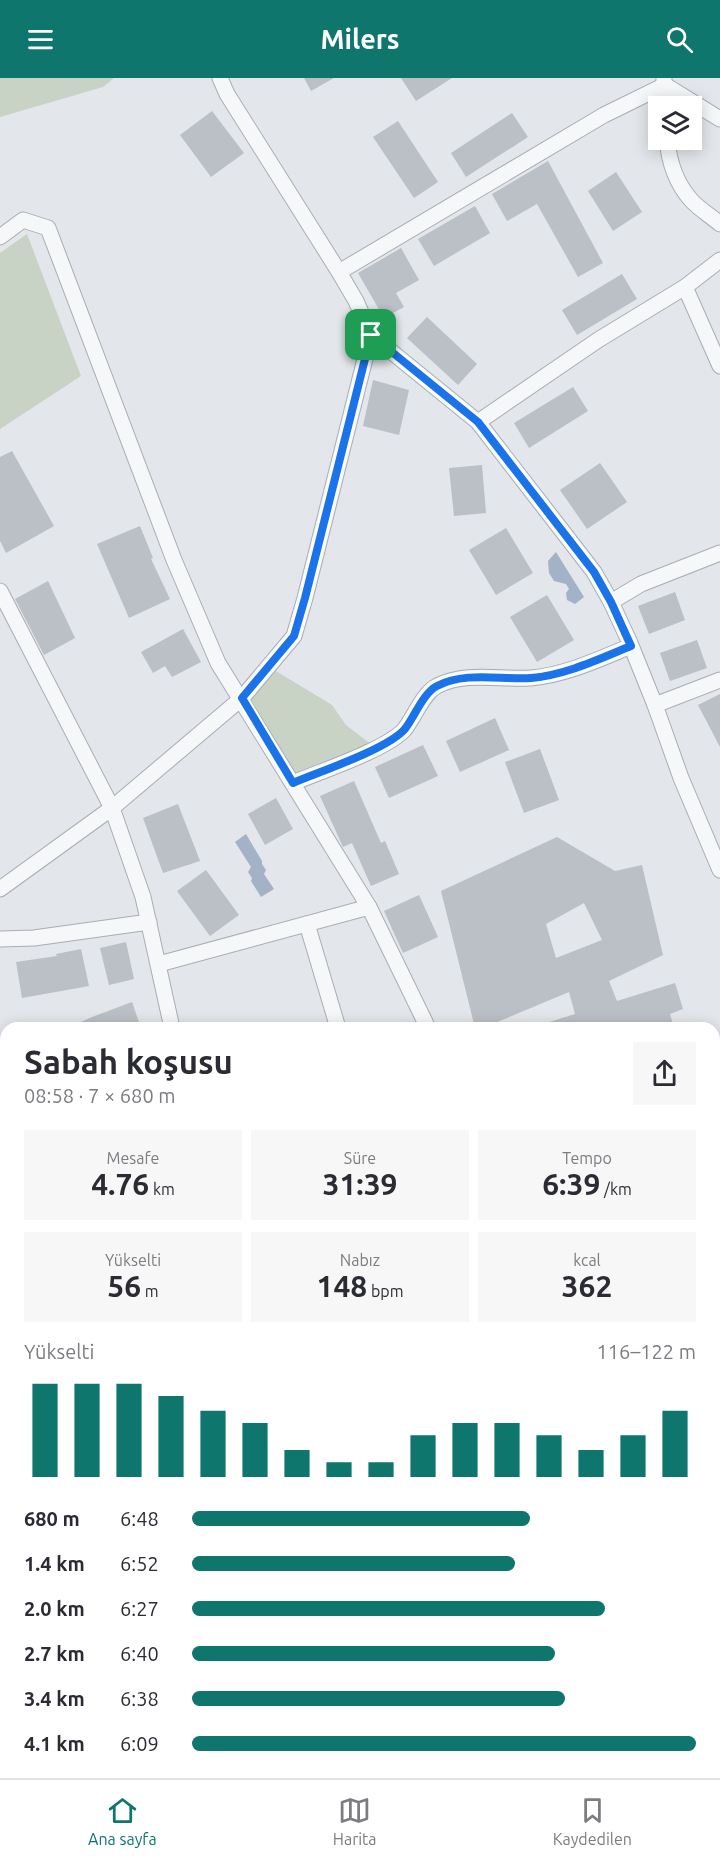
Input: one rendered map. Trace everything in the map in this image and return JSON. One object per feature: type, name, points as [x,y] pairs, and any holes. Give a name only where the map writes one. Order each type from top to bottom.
[{"type":"street","points":[[220,78],[227,94],[356,300],[371,335],[478,422],[594,572],[631,646],[681,778],[715,848],[720,870]]},
{"type":"street","points":[[339,272],[604,115],[665,82],[720,119]]},
{"type":"street","points":[[668,150],[680,185],[692,201],[720,225]]},
{"type":"street","points":[[0,237],[23,220],[48,228],[174,560],[218,663],[242,698],[369,907],[425,1022]]},
{"type":"street","points":[[478,422],[598,340],[685,287],[720,260]]},
{"type":"street","points":[[685,287],[720,366]]},
{"type":"street","points":[[1,886],[112,808],[242,698],[294,636],[371,335]]},
{"type":"street","points":[[611,602],[641,584],[720,553]]},
{"type":"street","points":[[0,591],[112,808],[143,897],[171,1022]]},
{"type":"street","points":[[293,783],[375,749],[388,741],[403,730],[435,687],[452,681],[472,678],[530,678],[552,675],[631,646]]},
{"type":"street","points":[[655,705],[720,680]]},
{"type":"street","points":[[159,964],[369,907]]},
{"type":"street","points":[[0,939],[34,938],[149,922]]},
{"type":"street","points":[[307,924],[337,1022]]},
{"type":"shaded area","points":[[0,78],[114,78],[103,87],[0,117]]},
{"type":"shaded area","points":[[27,234],[81,376],[0,429],[0,253]]},
{"type":"shaded area","points":[[271,668],[332,705],[346,725],[372,745],[295,778],[246,699]]},
{"type":"water","points":[[556,552],[584,597],[575,604],[567,600],[566,593],[569,589],[566,584],[554,581],[549,573],[548,561]]},
{"type":"water","points":[[246,834],[262,861],[266,870],[264,874],[274,889],[261,897],[248,872],[251,867],[235,842]]},
{"type":"building","points":[[304,78],[334,78],[311,91]]},
{"type":"building","points":[[401,78],[452,78],[416,101]]},
{"type":"building","points":[[212,111],[244,153],[211,177],[180,135]]},
{"type":"building","points":[[512,113],[528,137],[466,177],[451,153]]},
{"type":"building","points":[[398,121],[438,182],[414,198],[373,137]]},
{"type":"building","points":[[548,161],[603,263],[578,277],[537,204],[507,221],[492,194]]},
{"type":"building","points":[[616,172],[642,212],[613,231],[588,191]]},
{"type":"building","points":[[475,206],[490,233],[434,266],[418,239]]},
{"type":"building","points":[[401,248],[419,280],[396,293],[404,307],[384,318],[358,273]]},
{"type":"building","points":[[622,274],[637,299],[577,335],[562,310]]},
{"type":"building","points":[[427,317],[477,364],[458,385],[407,338]]},
{"type":"building","points":[[373,380],[409,390],[399,435],[363,426]]},
{"type":"building","points":[[573,387],[588,411],[529,448],[514,423]]},
{"type":"building","points":[[12,451],[54,526],[6,553],[0,541],[0,457]]},
{"type":"building","points":[[600,463],[627,502],[587,529],[560,490]]},
{"type":"building","points":[[482,465],[486,513],[454,516],[449,468]]},
{"type":"building","points":[[140,526],[153,558],[151,559],[170,599],[129,618],[97,544]]},
{"type":"building","points":[[506,528],[533,573],[496,595],[469,550]]},
{"type":"building","points":[[48,581],[75,638],[44,655],[15,599]]},
{"type":"building","points":[[675,592],[685,620],[649,634],[638,606]]},
{"type":"building","points":[[547,595],[574,640],[537,662],[510,617]]},
{"type":"building","points":[[183,629],[201,662],[172,677],[165,666],[153,673],[141,652]]},
{"type":"building","points":[[697,640],[707,668],[670,681],[660,653]]},
{"type":"building","points":[[720,694],[720,747],[698,705]]},
{"type":"building","points":[[495,718],[509,750],[460,772],[446,741]]},
{"type":"building","points":[[423,745],[438,776],[389,798],[375,767]]},
{"type":"building","points":[[540,749],[559,800],[524,813],[505,762]]},
{"type":"building","points":[[354,781],[381,843],[385,841],[399,874],[371,886],[352,843],[343,847],[320,796]]},
{"type":"building","points":[[276,798],[293,829],[265,845],[248,814]]},
{"type":"building","points":[[178,804],[200,861],[163,873],[143,818]]},
{"type":"building","points":[[557,837],[615,871],[642,865],[663,955],[609,981],[617,1001],[675,983],[683,1009],[670,1014],[672,1022],[550,1022],[575,1014],[569,992],[497,1022],[474,1022],[441,891]],"holes":[[[584,903],[602,940],[556,958],[546,924]]]},
{"type":"building","points":[[206,870],[239,915],[210,936],[177,891]]},
{"type":"building","points":[[419,895],[438,937],[403,953],[384,911]]},
{"type":"building","points":[[126,942],[134,979],[109,985],[100,948]]},
{"type":"building","points":[[81,949],[89,986],[22,998],[16,962],[57,956],[56,954]]},
{"type":"building","points":[[132,1002],[139,1022],[81,1022]]},
{"type":"route","points":[[371,335],[478,422],[594,572],[631,646],[552,675],[530,678],[472,678],[452,681],[435,687],[403,730],[388,741],[375,749],[293,783],[242,698],[294,636],[371,335]]}]
